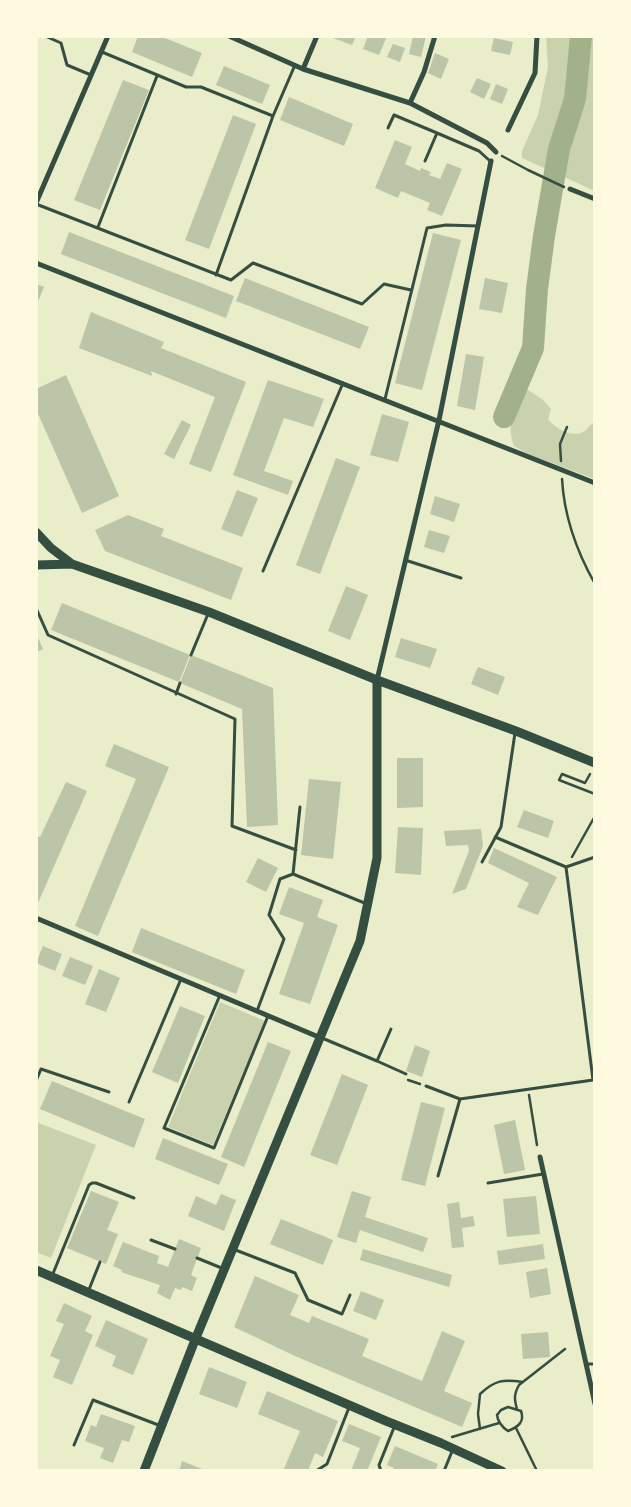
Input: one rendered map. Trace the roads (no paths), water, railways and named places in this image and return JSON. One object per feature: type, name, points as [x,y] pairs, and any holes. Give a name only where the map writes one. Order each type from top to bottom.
[{"type":"street","points":[[36,203],[108,36]]},
{"type":"street","points":[[229,36],[303,70],[410,103],[487,143],[496,152]]},
{"type":"street","points":[[303,70],[317,36]]},
{"type":"street","points":[[410,103],[424,72],[435,36]]},
{"type":"street","points":[[508,130],[535,73],[537,36]]},
{"type":"street","points":[[144,1471],[360,941],[376,858],[377,680],[438,420],[490,161]]},
{"type":"street","points":[[570,189],[595,199]]},
{"type":"street","points":[[36,263],[438,420],[522,456],[595,483]]},
{"type":"street","points":[[36,532],[51,548],[72,564],[209,612],[377,680],[516,731],[592,762]]},
{"type":"street","points":[[36,565],[72,564]]},
{"type":"street","points":[[36,918],[321,1038]]},
{"type":"street","points":[[540,1157],[595,1404]]},
{"type":"street","points":[[36,1270],[196,1340],[453,1448],[502,1471]]},
{"type":"lane","points":[[45,36],[61,43],[67,65],[91,75]]},
{"type":"lane","points":[[101,52],[186,88],[201,87],[273,116]]},
{"type":"lane","points":[[216,275],[273,116],[295,66]]},
{"type":"lane","points":[[98,227],[157,76]]},
{"type":"lane","points":[[388,128],[394,115],[479,151],[490,161]]},
{"type":"lane","points":[[425,161],[437,133]]},
{"type":"lane","points":[[36,203],[231,280],[254,263],[362,304],[384,284],[411,290]]},
{"type":"lane","points":[[385,399],[427,228],[446,225],[478,226]]},
{"type":"lane","points":[[263,571],[343,383]]},
{"type":"lane","points":[[405,560],[460,578]]},
{"type":"lane","points":[[36,608],[48,636],[235,719],[232,826],[296,850]]},
{"type":"lane","points":[[191,655],[209,612]]},
{"type":"lane","points":[[176,694],[180,683]]},
{"type":"lane","points":[[482,862],[501,827],[516,731]]},
{"type":"lane","points":[[293,874],[300,807]]},
{"type":"lane","points":[[495,837],[566,867],[595,857]]},
{"type":"lane","points":[[426,1086],[460,1099],[593,1080],[566,867]]},
{"type":"lane","points":[[257,1011],[284,939],[269,915],[280,879],[293,874],[368,904]]},
{"type":"lane","points":[[130,1102],[181,979]]},
{"type":"lane","points":[[220,995],[164,1128],[214,1148],[268,1016]]},
{"type":"lane","points":[[377,1061],[390,1029]]},
{"type":"lane","points":[[321,1038],[377,1061],[405,1076]]},
{"type":"lane","points":[[36,1081],[41,1069],[109,1092]]},
{"type":"lane","points":[[438,1176],[460,1099]]},
{"type":"lane","points":[[488,1183],[544,1174]]},
{"type":"lane","points":[[52,1276],[89,1185],[96,1183],[134,1198]]},
{"type":"lane","points":[[150,1240],[175,1249]]},
{"type":"lane","points":[[233,1249],[295,1273],[308,1300],[342,1314],[350,1294]]},
{"type":"lane","points":[[197,1258],[225,1269]]},
{"type":"lane","points":[[88,1292],[100,1262]]},
{"type":"lane","points":[[586,1364],[595,1364]]},
{"type":"lane","points":[[74,1445],[93,1400],[162,1426]]},
{"type":"lane","points":[[316,1471],[327,1464],[350,1405]]},
{"type":"lane","points":[[382,1471],[379,1465],[395,1424]]},
{"type":"lane","points":[[444,1471],[453,1448]]},
{"type":"waterway","points":[[504,417],[533,348],[537,289],[544,236],[559,149],[575,99],[581,36]]}]
